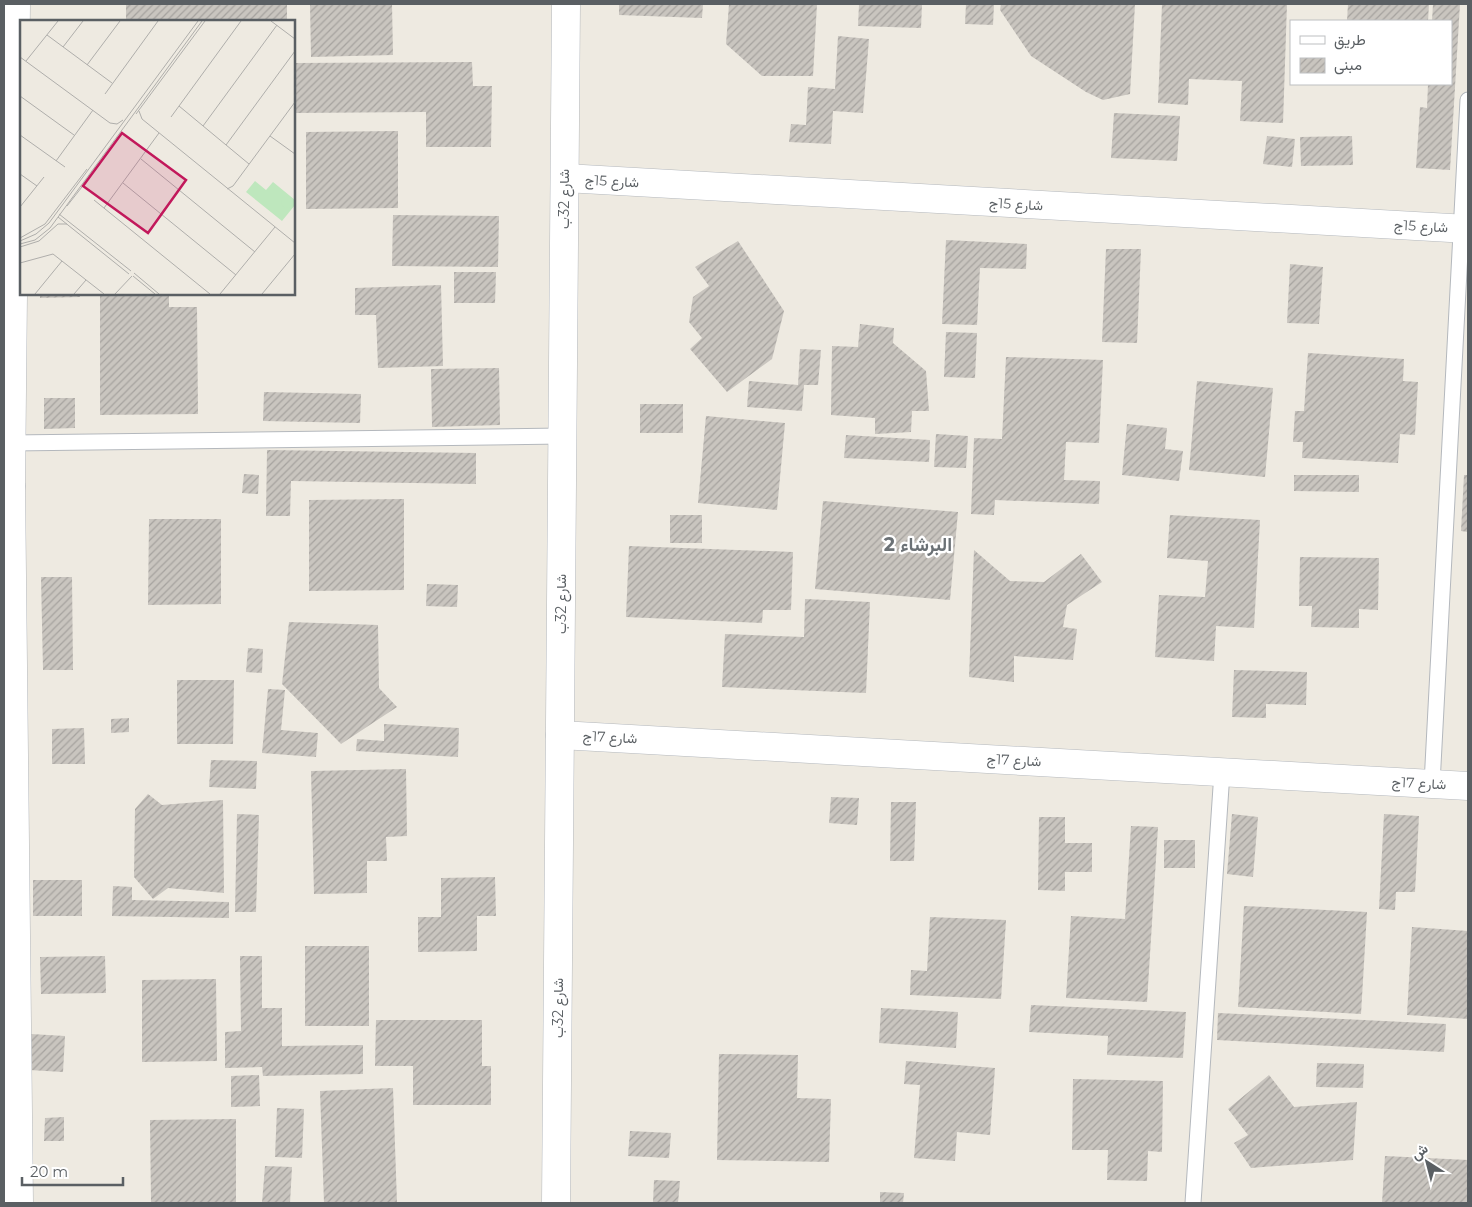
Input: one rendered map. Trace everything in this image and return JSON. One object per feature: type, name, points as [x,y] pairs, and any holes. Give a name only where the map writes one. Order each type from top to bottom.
[{"type":"street","points":[[16,4],[11,443],[7,486],[19,1203]]},
{"type":"street","name":"شارع 32ب","points":[[556,1203],[566,4]]},
{"type":"street","name":"شارع 15ج","points":[[564,178],[1464,229]]},
{"type":"street","name":"شارع 17ج","points":[[560,735],[1468,786]]},
{"type":"lane","points":[[1432,784],[1464,229],[1468,100]]},
{"type":"lane","points":[[11,443],[562,436]]},
{"type":"lane","points":[[1193,1203],[1222,772]]},
{"type":"building","points":[[126,4],[287,4],[287,20],[126,20]]},
{"type":"building","points":[[310,4],[392,4],[393,55],[311,57]]},
{"type":"building","points":[[619,4],[703,4],[702,18],[619,15]]},
{"type":"building","points":[[729,4],[817,4],[813,76],[762,76],[726,44]]},
{"type":"building","points":[[859,4],[922,4],[921,28],[858,26]]},
{"type":"building","points":[[966,4],[994,4],[993,25],[965,24]]},
{"type":"building","points":[[1001,4],[1135,4],[1130,94],[1103,100],[1086,92],[1031,56],[1000,10]]},
{"type":"building","points":[[1162,4],[1287,4],[1283,123],[1240,121],[1242,81],[1189,79],[1188,105],[1158,103]]},
{"type":"building","points":[[1348,4],[1429,4],[1428,20],[1347,20]]},
{"type":"building","points":[[1433,4],[1460,4],[1450,170],[1416,168],[1420,107],[1427,108],[1428,85],[1452,85],[1452,20],[1432,20]]},
{"type":"building","points":[[838,36],[869,39],[863,113],[833,111],[831,144],[789,142],[791,124],[806,125],[808,87],[835,89]]},
{"type":"building","points":[[472,62],[473,86],[492,86],[491,147],[426,147],[426,112],[295,113],[295,63]]},
{"type":"building","points":[[1114,113],[1180,116],[1177,161],[1111,158]]},
{"type":"building","points":[[398,131],[398,208],[306,209],[306,132]]},
{"type":"building","points":[[1267,136],[1295,139],[1292,167],[1263,164]]},
{"type":"building","points":[[1352,136],[1353,165],[1301,166],[1300,137]]},
{"type":"building","points":[[393,215],[499,216],[498,267],[392,266]]},
{"type":"building","points":[[946,240],[1027,244],[1026,269],[980,268],[977,325],[942,324]]},
{"type":"building","points":[[738,241],[784,311],[772,359],[727,392],[690,349],[702,338],[689,322],[693,297],[709,286],[695,267]]},
{"type":"building","points":[[1106,249],[1141,249],[1137,343],[1102,342]]},
{"type":"building","points":[[1290,264],[1323,267],[1319,324],[1287,323]]},
{"type":"building","points":[[454,272],[496,272],[495,303],[454,303]]},
{"type":"building","points":[[441,285],[443,366],[378,368],[376,315],[355,315],[355,288]]},
{"type":"building","points":[[40,295],[80,295],[80,297],[40,298]]},
{"type":"building","points":[[100,295],[169,295],[169,307],[197,307],[198,414],[100,415]]},
{"type":"building","points":[[860,324],[894,328],[893,343],[926,371],[929,411],[912,411],[911,432],[875,434],[875,418],[831,415],[832,346],[858,347]]},
{"type":"building","points":[[946,332],[977,333],[975,378],[944,377]]},
{"type":"building","points":[[800,349],[821,350],[818,385],[804,385],[802,411],[747,407],[749,381],[798,385]]},
{"type":"building","points":[[1308,353],[1404,359],[1403,381],[1418,382],[1415,435],[1400,434],[1398,463],[1302,458],[1303,442],[1293,442],[1295,411],[1304,411]]},
{"type":"building","points":[[1006,357],[1103,360],[1099,443],[1066,442],[1064,480],[1100,481],[1099,504],[995,500],[994,515],[971,514],[974,438],[1002,439]]},
{"type":"building","points":[[499,368],[500,425],[432,427],[431,369]]},
{"type":"building","points":[[1197,381],[1273,388],[1265,477],[1189,470]]},
{"type":"building","points":[[264,392],[361,394],[360,423],[263,421]]},
{"type":"building","points":[[44,398],[75,398],[75,428],[44,429]]},
{"type":"building","points":[[640,404],[683,404],[683,433],[640,433]]},
{"type":"building","points":[[706,416],[785,423],[777,510],[698,503]]},
{"type":"building","points":[[1127,424],[1167,428],[1165,449],[1183,451],[1179,481],[1122,475]]},
{"type":"building","points":[[936,434],[968,436],[966,468],[934,467]]},
{"type":"building","points":[[846,435],[930,440],[929,462],[844,458]]},
{"type":"building","points":[[267,450],[476,453],[476,484],[291,481],[290,516],[266,516]]},
{"type":"building","points":[[244,474],[259,475],[258,494],[242,493]]},
{"type":"building","points":[[1294,475],[1359,475],[1359,492],[1294,491]]},
{"type":"building","points":[[1464,475],[1468,475],[1468,532],[1461,531]]},
{"type":"building","points":[[404,499],[404,590],[309,591],[309,500]]},
{"type":"building","points":[[823,501],[958,512],[950,600],[815,589]]},
{"type":"building","points":[[670,515],[702,515],[702,543],[670,543]]},
{"type":"building","points":[[1170,515],[1260,520],[1254,628],[1216,626],[1214,661],[1155,657],[1159,595],[1205,597],[1208,561],[1167,558]]},
{"type":"building","points":[[149,519],[221,519],[221,604],[148,605]]},
{"type":"building","points":[[629,546],[793,552],[791,610],[763,610],[762,623],[626,617]]},
{"type":"building","points":[[974,550],[1010,581],[1044,582],[1081,554],[1102,582],[1067,605],[1063,627],[1077,629],[1073,660],[1014,656],[1014,682],[969,677]]},
{"type":"building","points":[[1300,557],[1379,558],[1378,610],[1359,609],[1359,628],[1311,627],[1312,606],[1299,606]]},
{"type":"building","points":[[41,577],[72,577],[73,670],[43,670]]},
{"type":"building","points":[[427,584],[458,585],[457,607],[426,606]]},
{"type":"building","points":[[805,599],[870,602],[866,693],[722,687],[725,634],[804,637]]},
{"type":"building","points":[[289,622],[378,625],[379,688],[397,707],[341,744],[282,684]]},
{"type":"building","points":[[248,648],[263,649],[262,673],[246,672]]},
{"type":"building","points":[[1234,670],[1307,672],[1306,705],[1266,704],[1266,718],[1232,717]]},
{"type":"building","points":[[177,680],[234,680],[233,744],[177,744]]},
{"type":"building","points":[[268,689],[285,690],[281,730],[318,733],[316,757],[262,753]]},
{"type":"building","points":[[129,718],[129,732],[111,733],[111,719]]},
{"type":"building","points":[[384,724],[459,728],[458,757],[356,751],[357,739],[384,741]]},
{"type":"building","points":[[84,728],[85,764],[52,764],[52,729]]},
{"type":"building","points":[[211,760],[257,761],[256,789],[209,787]]},
{"type":"building","points":[[406,769],[407,836],[386,837],[387,861],[367,861],[367,893],[314,894],[311,771]]},
{"type":"building","points":[[148,794],[162,805],[223,800],[224,893],[168,888],[153,899],[134,877],[135,809]]},
{"type":"building","points":[[831,797],[859,798],[857,825],[829,823]]},
{"type":"building","points":[[891,802],[916,802],[914,861],[890,861]]},
{"type":"building","points":[[237,814],[259,815],[256,912],[235,912]]},
{"type":"building","points":[[1232,814],[1258,817],[1253,877],[1227,874]]},
{"type":"building","points":[[1384,814],[1419,816],[1415,892],[1396,892],[1395,910],[1379,909]]},
{"type":"building","points":[[1039,817],[1065,817],[1065,843],[1092,843],[1092,872],[1065,872],[1065,891],[1038,890]]},
{"type":"building","points":[[1131,826],[1158,827],[1147,1002],[1066,998],[1071,916],[1125,919]]},
{"type":"building","points":[[1164,840],[1195,840],[1195,868],[1164,868]]},
{"type":"building","points":[[495,877],[496,916],[477,916],[477,951],[418,952],[418,917],[441,917],[441,878]]},
{"type":"building","points":[[33,880],[82,880],[82,916],[33,916]]},
{"type":"building","points":[[113,886],[132,887],[132,900],[229,902],[229,918],[112,916]]},
{"type":"building","points":[[1244,906],[1367,912],[1361,1014],[1238,1007]]},
{"type":"building","points":[[930,917],[1006,920],[1001,999],[910,995],[911,970],[927,971]]},
{"type":"building","points":[[1412,927],[1468,931],[1468,1019],[1407,1015]]},
{"type":"building","points":[[305,946],[369,946],[369,1026],[305,1026]]},
{"type":"building","points":[[105,956],[106,993],[41,994],[40,957]]},
{"type":"building","points":[[240,956],[262,956],[262,1008],[282,1008],[282,1046],[363,1045],[363,1074],[263,1076],[262,1067],[225,1068],[225,1032],[241,1031]]},
{"type":"building","points":[[216,979],[217,1061],[142,1062],[142,980]]},
{"type":"building","points":[[1031,1005],[1186,1012],[1183,1058],[1107,1055],[1108,1036],[1029,1032]]},
{"type":"building","points":[[881,1008],[958,1012],[956,1048],[879,1043]]},
{"type":"building","points":[[1218,1013],[1446,1024],[1444,1052],[1217,1040]]},
{"type":"building","points":[[376,1020],[482,1020],[482,1066],[491,1066],[491,1105],[413,1105],[413,1066],[375,1066]]},
{"type":"building","points":[[31,1034],[65,1036],[63,1072],[29,1070]]},
{"type":"building","points":[[719,1054],[798,1055],[797,1098],[831,1099],[829,1162],[717,1160]]},
{"type":"building","points":[[906,1061],[995,1068],[990,1135],[957,1132],[955,1161],[914,1158],[920,1085],[904,1084]]},
{"type":"building","points":[[1317,1063],[1364,1064],[1363,1088],[1316,1087]]},
{"type":"building","points":[[259,1075],[260,1106],[231,1107],[231,1076]]},
{"type":"building","points":[[1269,1075],[1294,1107],[1357,1102],[1353,1160],[1251,1168],[1234,1143],[1248,1135],[1228,1109]]},
{"type":"building","points":[[1073,1079],[1163,1081],[1162,1152],[1148,1151],[1147,1181],[1107,1180],[1108,1150],[1072,1150]]},
{"type":"building","points":[[393,1088],[397,1203],[324,1203],[320,1091]]},
{"type":"building","points":[[277,1108],[304,1109],[302,1158],[275,1157]]},
{"type":"building","points":[[64,1117],[64,1141],[44,1141],[45,1118]]},
{"type":"building","points":[[236,1119],[236,1203],[151,1203],[150,1120]]},
{"type":"building","points":[[630,1131],[671,1133],[669,1158],[628,1156]]},
{"type":"building","points":[[1385,1156],[1468,1160],[1468,1203],[1382,1203]]},
{"type":"building","points":[[265,1166],[292,1167],[290,1203],[262,1203]]},
{"type":"building","points":[[654,1180],[680,1181],[678,1203],[653,1203]]},
{"type":"building","points":[[880,1192],[904,1193],[903,1203],[880,1203]]},
{"type":"district","name":"البرشاء 2","points":[[918,544]]}]
